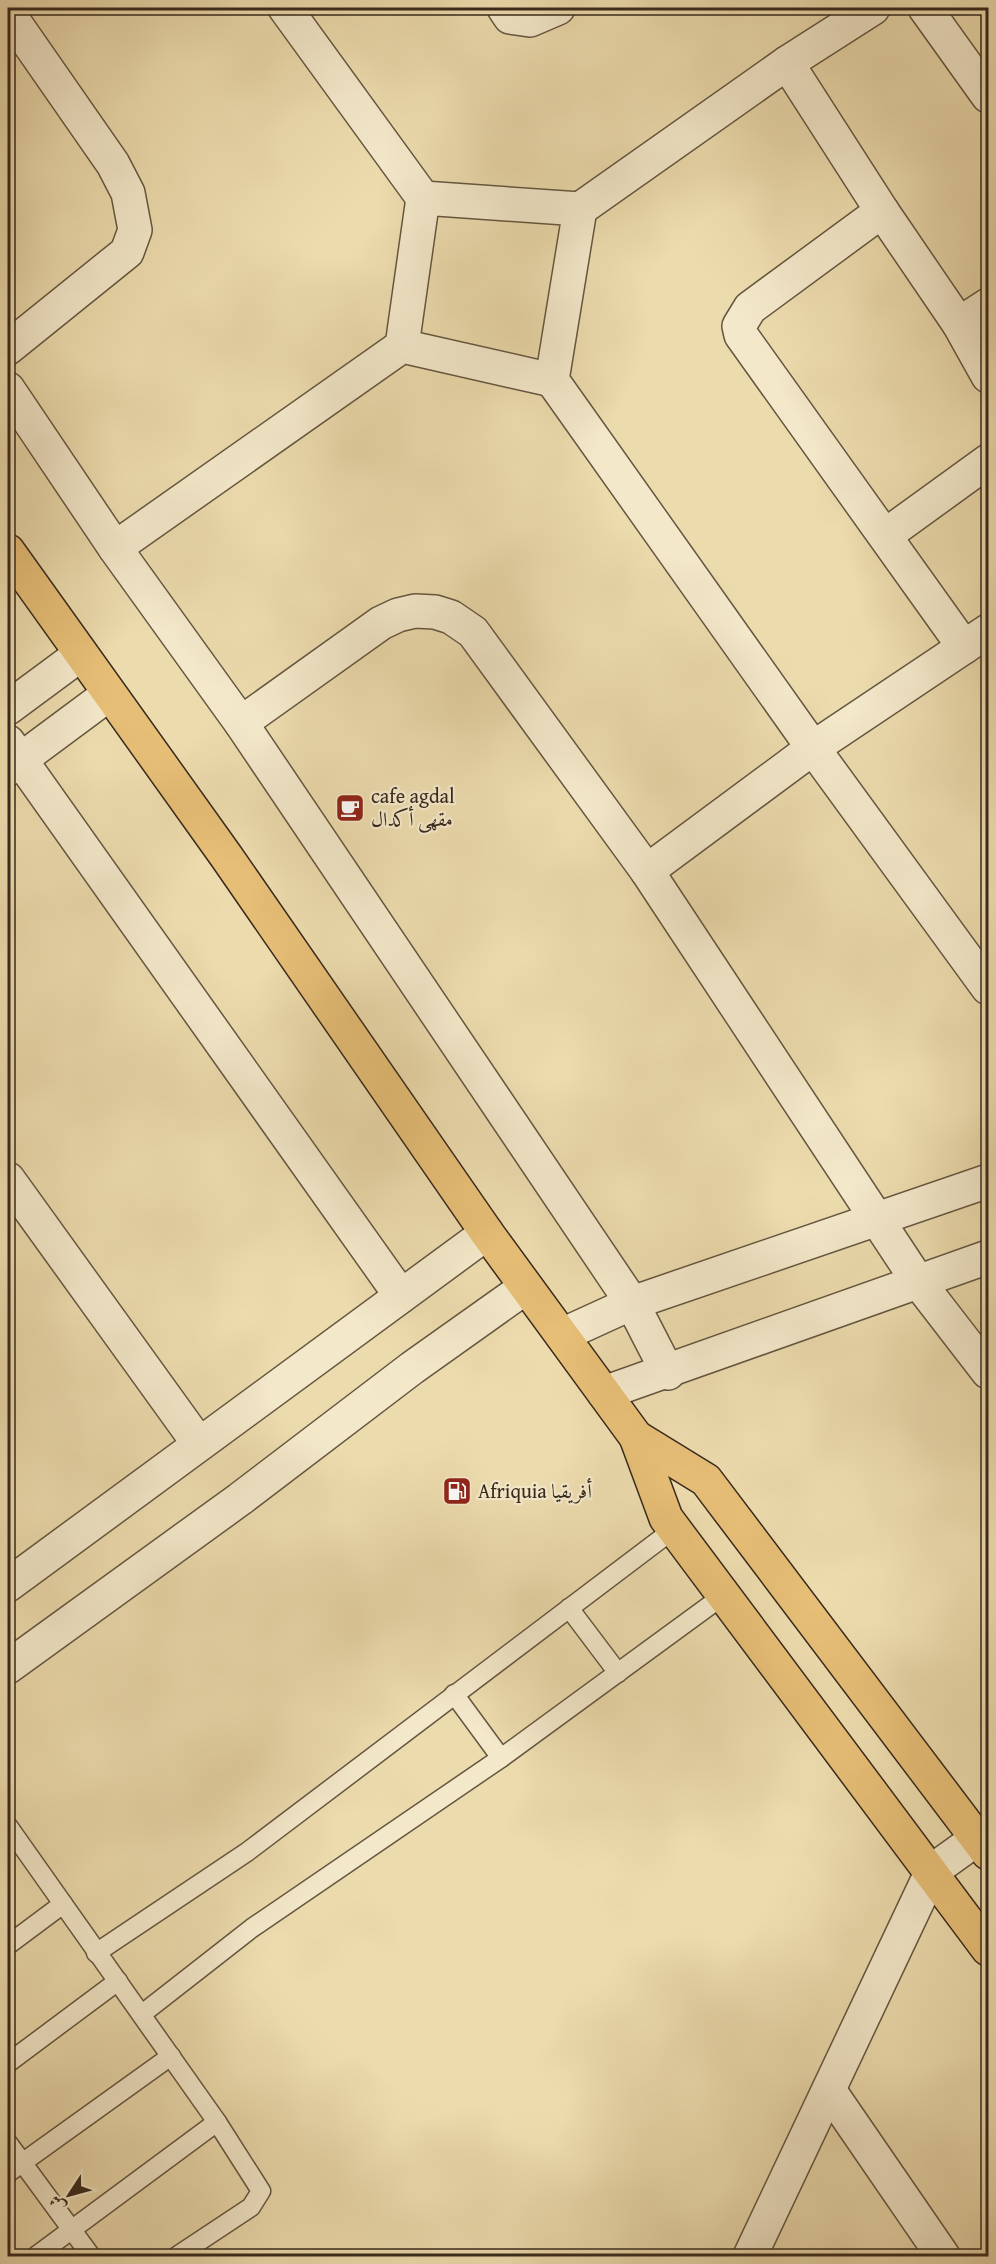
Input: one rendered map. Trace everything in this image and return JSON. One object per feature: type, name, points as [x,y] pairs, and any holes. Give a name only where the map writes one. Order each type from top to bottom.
[{"type":"main road","points":[[8,551],[226,856],[487,1233],[636,1437],[666,1518],[932,1871],[988,1949]]},
{"type":"main road","points":[[636,1437],[706,1480],[983,1846]]},
{"type":"street","points":[[115,548],[402,346],[423,198],[285,8]]},
{"type":"street","points":[[504,8],[510,16],[530,20],[558,8]]},
{"type":"street","points":[[423,198],[580,209],[788,63],[873,8]]},
{"type":"street","points":[[925,8],[988,96]]},
{"type":"street","points":[[8,13],[113,164],[128,193],[135,230],[127,252],[8,348]]},
{"type":"street","points":[[788,63],[882,211],[959,324],[988,376]]},
{"type":"street","points":[[552,380],[580,209]]},
{"type":"street","points":[[647,871],[813,748],[976,639],[886,536],[741,335],[739,326],[750,308],[882,211]]},
{"type":"street","points":[[959,324],[988,305]]},
{"type":"street","points":[[402,346],[552,380],[813,748],[988,988]]},
{"type":"street","points":[[8,389],[115,548],[241,723],[632,1303],[668,1373]]},
{"type":"street","points":[[886,536],[988,461]]},
{"type":"street","points":[[241,723],[381,624],[416,611],[443,614],[473,632],[647,871],[876,1220],[917,1280],[988,1372]]},
{"type":"street","points":[[8,708],[81,654]]},
{"type":"street","points":[[109,694],[12,757],[401,1296]]},
{"type":"street","points":[[8,1179],[200,1444]]},
{"type":"street","points":[[562,1335],[632,1303],[988,1181]]},
{"type":"street","points":[[8,1584],[487,1233]]},
{"type":"street","points":[[604,1393],[668,1373],[917,1280],[988,1257]]},
{"type":"street","points":[[8,1667],[240,1499],[412,1368],[526,1287]]},
{"type":"street","points":[[750,2256],[932,1871],[983,1846]]},
{"type":"street","points":[[829,2090],[943,2256]]},
{"type":"lane","points":[[96,1953],[247,1852],[674,1528]]},
{"type":"lane","points":[[142,2014],[252,1928],[501,1758],[724,1594]]},
{"type":"lane","points":[[569,1608],[618,1673]]},
{"type":"lane","points":[[454,1694],[501,1758]]},
{"type":"lane","points":[[11,1837],[63,1904],[142,2014],[261,2190],[251,2207],[177,2256]]},
{"type":"lane","points":[[8,1945],[63,1904]]},
{"type":"lane","points":[[8,2063],[118,1981]]},
{"type":"lane","points":[[15,2168],[171,2056]]},
{"type":"lane","points":[[36,2256],[217,2122]]},
{"type":"lane","points":[[8,2143],[15,2168],[72,2230],[91,2256]]},
{"type":"place","name":"cafe agdal مقهى أكدال","points":[[350,808]]},
{"type":"place","name":"Afriquia أفريقيا","points":[[457,1491]]}]
